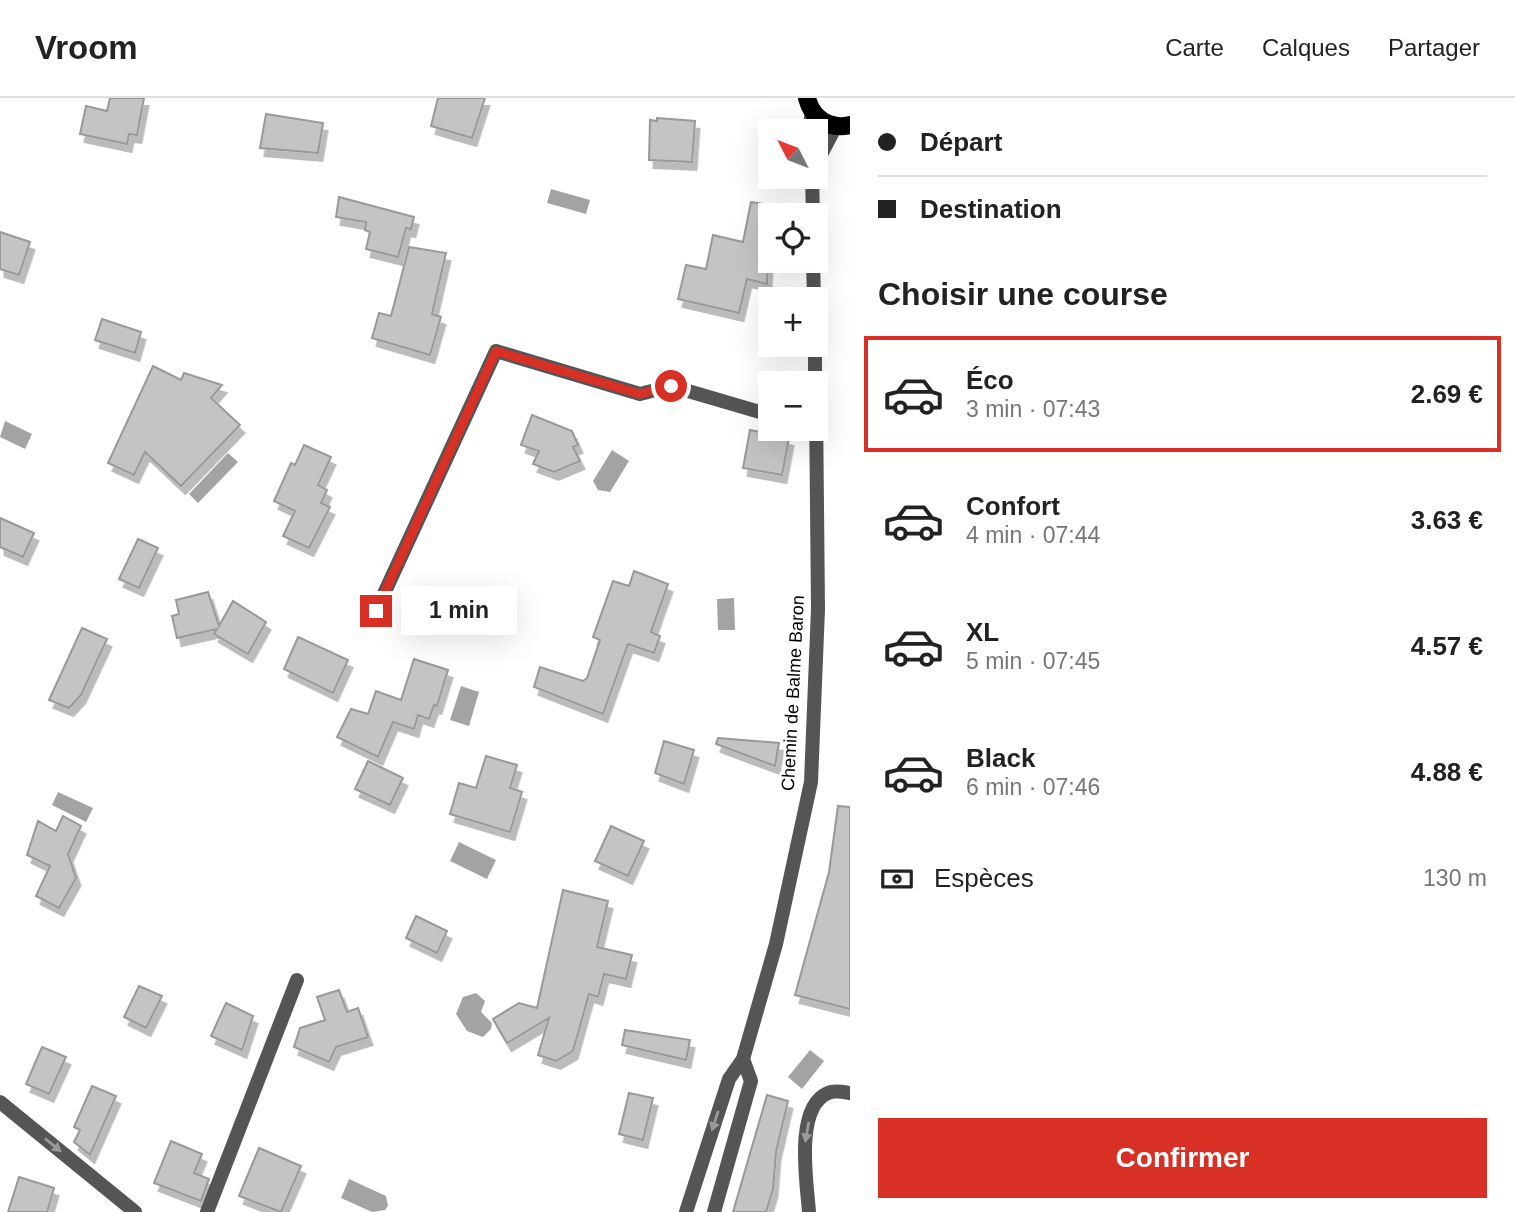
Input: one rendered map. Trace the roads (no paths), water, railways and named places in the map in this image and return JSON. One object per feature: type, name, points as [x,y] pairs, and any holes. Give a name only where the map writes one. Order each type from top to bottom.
[{"type":"main road","points":[[809,104],[818,118],[843,126]]},
{"type":"street","points":[[828,147],[843,126]]},
{"type":"street","points":[[376,611],[496,351],[640,394],[671,386],[758,411]]},
{"type":"street","name":"Chemin de Balme Baron","points":[[686,1212],[729,1079],[743,1059],[776,944],[811,782],[818,609],[816,441]]},
{"type":"street","points":[[207,1212],[297,980]]},
{"type":"street","name":"Chemin de Balme Baron","points":[[714,1212],[751,1081],[743,1059]]},
{"type":"street","points":[[809,1212],[804,1159],[811,1112],[829,1092],[850,1093]]},
{"type":"street","points":[[0,1102],[135,1212]]}]
